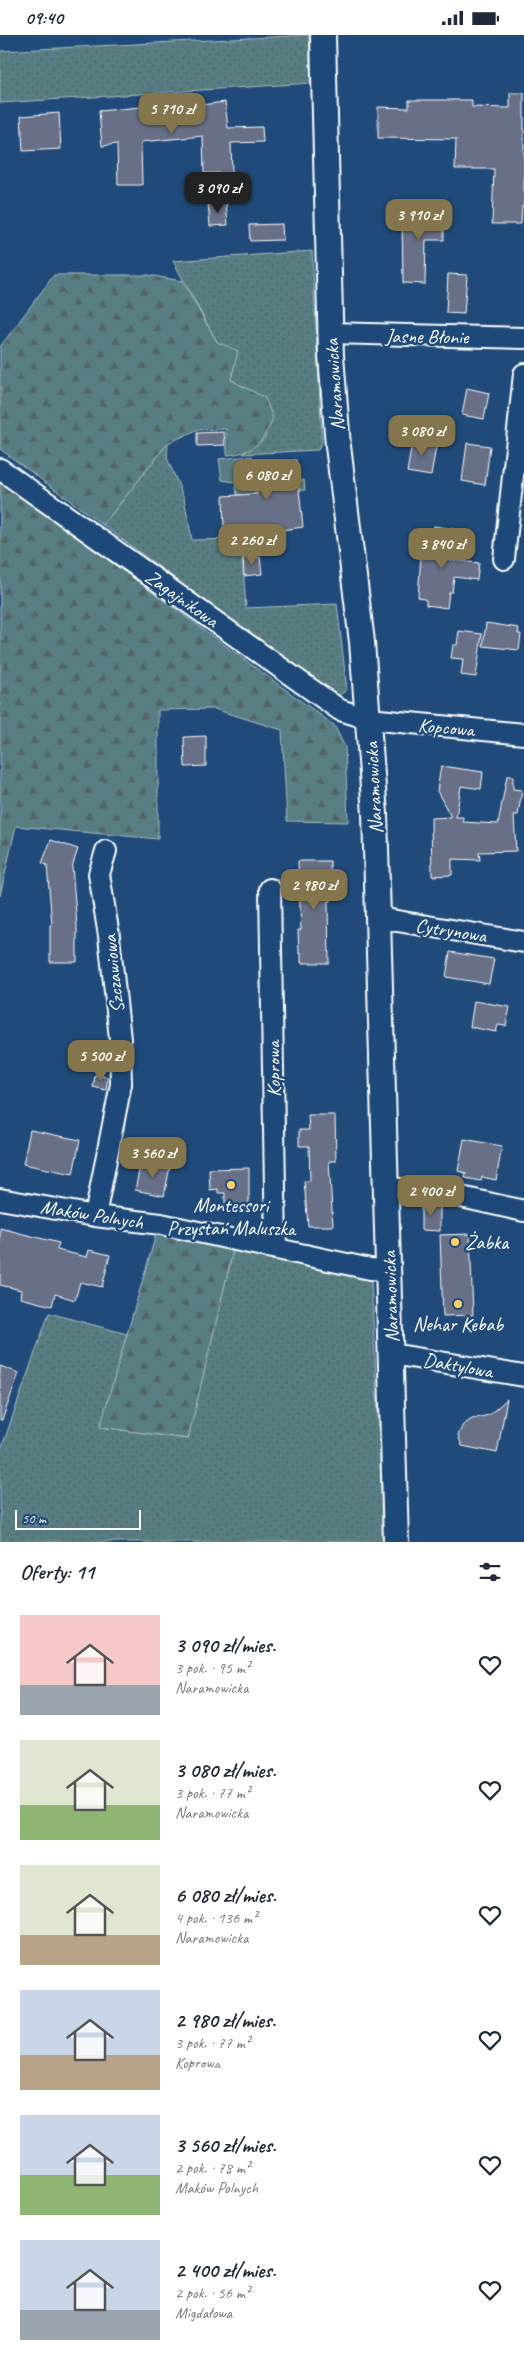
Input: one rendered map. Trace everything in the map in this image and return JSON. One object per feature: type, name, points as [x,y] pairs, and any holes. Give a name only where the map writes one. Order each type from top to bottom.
[{"type":"street","name":"Naramowicka","points":[[323,35],[330,333],[338,446],[362,642],[369,719],[379,918],[396,1542]]},
{"type":"street","name":"Jasne Błonie","points":[[330,333],[524,339]]},
{"type":"street","points":[[504,559],[524,374]]},
{"type":"street","name":"Zagajnikowa","points":[[0,469],[340,710],[369,719]]},
{"type":"street","name":"Kopcowa","points":[[369,719],[524,734]]},
{"type":"street","name":"Szczawiowa","points":[[95,1216],[121,1084],[120,1039],[110,936],[99,874],[106,851]]},
{"type":"street","name":"Koprowa","points":[[270,889],[276,1249]]},
{"type":"street","name":"Cytrynowa","points":[[379,918],[524,942]]},
{"type":"street","points":[[387,1188],[439,1192],[524,1211]]},
{"type":"street","name":"Maków Polnych","points":[[0,1199],[95,1216],[161,1224],[370,1269],[389,1270]]},
{"type":"street","name":"Daktylowa","points":[[391,1356],[404,1356],[524,1376]]},
{"type":"green space","points":[[309,35],[311,83],[0,103],[0,51]]},
{"type":"green space","points":[[312,251],[322,442],[318,450],[243,454],[265,438],[265,398],[231,380],[217,342],[173,261]]},
{"type":"green space","points":[[54,275],[148,275],[182,281],[217,342],[238,351],[231,380],[265,398],[273,418],[261,440],[251,449],[227,455],[226,429],[197,430],[168,443],[103,525],[0,449],[0,347]]},
{"type":"green space","points":[[168,443],[167,458],[184,498],[192,540],[241,539],[246,608],[337,604],[347,690],[335,698],[103,525]]},
{"type":"green space","points":[[252,456],[253,466],[287,481],[304,480],[305,490],[237,495],[235,482],[222,480],[219,459]]},
{"type":"green space","points":[[0,481],[334,725],[345,747],[348,822],[287,821],[282,730],[214,709],[158,710],[158,839],[16,826],[0,896]]},
{"type":"green space","points":[[156,1234],[233,1251],[188,1439],[100,1427]]},
{"type":"green space","points":[[233,1251],[371,1278],[384,1542],[0,1542],[0,1452],[49,1313],[127,1334],[101,1427],[187,1439]]},
{"type":"building","points":[[510,93],[524,93],[524,206],[522,206],[521,224],[492,224],[494,169],[455,169],[456,139],[378,138],[378,107],[409,108],[409,100],[472,100],[472,107],[510,108]]},
{"type":"building","points":[[193,102],[193,106],[225,102],[228,128],[262,127],[263,142],[231,143],[232,173],[204,173],[203,136],[141,142],[142,185],[118,185],[117,144],[102,146],[99,111]]},
{"type":"building","points":[[59,113],[61,149],[23,151],[21,116]]},
{"type":"building","points":[[226,202],[228,225],[210,226],[208,203]]},
{"type":"building","points":[[411,206],[425,206],[425,210],[438,210],[438,219],[444,219],[444,240],[426,240],[425,284],[403,283],[402,218],[404,218],[404,212],[411,212]]},
{"type":"building","points":[[282,224],[283,240],[250,241],[249,225]]},
{"type":"building","points":[[448,274],[467,275],[464,314],[446,313]]},
{"type":"building","points":[[467,388],[489,393],[484,419],[462,415]]},
{"type":"building","points":[[224,432],[225,445],[197,446],[197,433]]},
{"type":"building","points":[[413,437],[437,441],[431,476],[407,472]]},
{"type":"building","points":[[467,443],[490,446],[485,485],[462,481]]},
{"type":"building","points":[[296,460],[303,527],[255,534],[255,528],[224,529],[223,496],[257,494],[253,466]]},
{"type":"building","points":[[434,526],[454,529],[450,560],[479,563],[477,580],[454,577],[452,592],[449,592],[447,608],[426,605],[426,600],[418,597],[421,556],[429,557]]},
{"type":"building","points":[[260,557],[262,574],[244,576],[243,558]]},
{"type":"building","points":[[486,623],[519,628],[518,634],[521,634],[519,650],[483,646]]},
{"type":"building","points":[[459,631],[482,634],[476,677],[461,675],[463,659],[451,658],[453,645],[457,645]]},
{"type":"building","points":[[206,736],[206,766],[185,767],[184,737]]},
{"type":"building","points":[[441,766],[483,772],[481,789],[461,786],[456,817],[463,817],[463,822],[498,824],[507,776],[513,776],[513,789],[522,790],[518,815],[514,815],[516,851],[479,852],[480,860],[452,859],[452,875],[432,876],[431,818],[451,817],[437,791]]},
{"type":"building","points":[[51,840],[78,849],[72,867],[77,926],[77,962],[50,962],[50,925],[52,925],[47,865],[42,863]]},
{"type":"building","points":[[298,861],[330,861],[331,901],[328,901],[329,963],[301,963],[298,930],[301,930]]},
{"type":"building","points":[[450,952],[494,959],[489,984],[446,977]]},
{"type":"building","points":[[474,1001],[510,1007],[506,1026],[498,1025],[496,1032],[470,1027]]},
{"type":"building","points":[[95,1075],[108,1077],[106,1090],[93,1087]]},
{"type":"building","points":[[308,1115],[335,1115],[336,1161],[329,1161],[333,1226],[308,1226],[304,1181],[310,1181],[309,1146],[299,1146],[299,1130],[309,1130]]},
{"type":"building","points":[[30,1130],[80,1140],[73,1174],[23,1164]]},
{"type":"building","points":[[464,1139],[502,1146],[496,1180],[482,1177],[481,1181],[465,1178],[466,1173],[458,1171]]},
{"type":"building","points":[[141,1162],[170,1167],[164,1196],[135,1190]]},
{"type":"building","points":[[249,1168],[249,1212],[229,1213],[225,1209],[225,1193],[218,1193],[218,1189],[210,1190],[209,1169]]},
{"type":"building","points":[[421,1204],[440,1204],[440,1231],[421,1230]]},
{"type":"building","points":[[0,1228],[59,1243],[57,1250],[87,1257],[89,1250],[110,1255],[102,1287],[80,1282],[75,1300],[55,1294],[52,1306],[20,1298],[21,1290],[0,1285]]},
{"type":"building","points":[[470,1234],[473,1315],[443,1316],[440,1235]]},
{"type":"building","points":[[0,1366],[19,1373],[2,1420],[0,1420]]},
{"type":"building","points":[[507,1399],[497,1453],[462,1446],[458,1435],[463,1425],[472,1419],[489,1415]]},
{"type":"place","name":"Montessori Przystań Maluszka","points":[[231,1185]]},
{"type":"place","name":"Żabka","points":[[455,1242]]},
{"type":"place","name":"Nehar Kebab","points":[[458,1304]]}]
